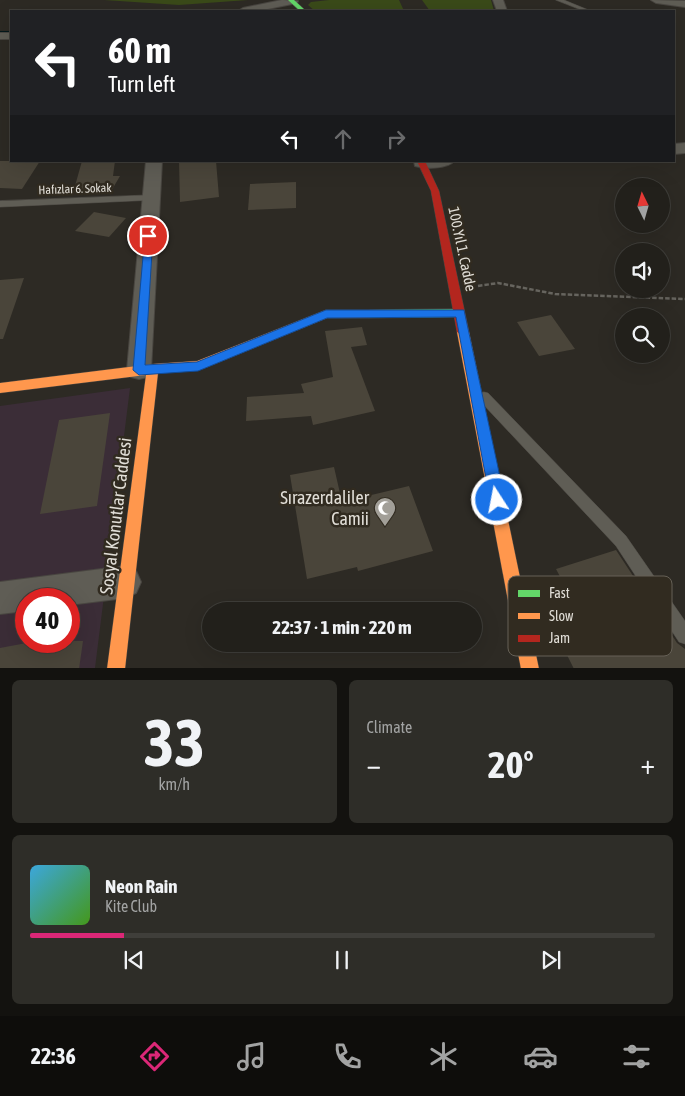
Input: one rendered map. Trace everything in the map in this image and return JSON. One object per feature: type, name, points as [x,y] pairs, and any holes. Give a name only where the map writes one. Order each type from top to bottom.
[{"type":"street","points":[[248,10],[292,1],[308,0]]},
{"type":"street","points":[[656,0],[685,4]]},
{"type":"street","points":[[292,1],[301,10]]},
{"type":"street","points":[[146,369],[151,198],[154,162]]},
{"type":"street","name":"100.Yıl 1. Cadde","points":[[421,162],[435,191],[512,576]]},
{"type":"street","points":[[0,388],[146,369],[198,366],[326,314],[460,313]]},
{"type":"street","name":"Sosyal Konutlar Caddesi","points":[[116,668],[146,369]]},
{"type":"street","points":[[0,598],[125,582]]},
{"type":"lane","points":[[559,0],[585,10]]},
{"type":"lane","name":"Hafızlar 6. Sokak","points":[[0,204],[151,198]]},
{"type":"lane","points":[[475,388],[621,541],[645,576]]},
{"type":"lane","points":[[672,617],[685,636]]},
{"type":"path","points":[[456,292],[498,283],[555,294],[685,299]]},
{"type":"shaded area","points":[[130,388],[95,668],[0,668],[0,406]]},
{"type":"green space","points":[[104,0],[248,0],[179,5]]},
{"type":"green space","points":[[329,0],[399,0],[404,10],[314,10],[308,5],[311,2]]},
{"type":"green space","points":[[422,0],[491,0],[494,10],[429,10]]},
{"type":"building","points":[[0,161],[39,162],[22,189],[0,188]]},
{"type":"building","points":[[82,162],[115,162],[113,176],[120,176],[110,193],[73,193]]},
{"type":"building","points":[[179,162],[216,162],[219,197],[180,202]]},
{"type":"building","points":[[296,182],[296,208],[248,210],[250,184]]},
{"type":"building","points":[[94,212],[126,218],[109,237],[75,231]]},
{"type":"building","points":[[24,278],[3,339],[0,339],[0,280]]},
{"type":"building","points":[[551,315],[575,349],[539,356],[517,322]]},
{"type":"building","points":[[362,327],[367,345],[351,347],[375,411],[313,425],[311,416],[246,421],[247,397],[304,393],[301,384],[333,377],[325,331]]},
{"type":"building","points":[[110,413],[97,506],[40,514],[59,420]]},
{"type":"building","points":[[334,467],[342,502],[409,486],[433,551],[358,571],[357,567],[307,579],[290,475]]},
{"type":"building","points":[[616,550],[633,576],[560,576],[556,569]]},
{"type":"building","points":[[672,635],[677,643],[685,649],[685,668],[574,668],[568,656],[672,656]]},
{"type":"building","points":[[80,641],[83,641],[79,668],[0,668],[0,648],[15,645],[15,653],[80,653]]},
{"type":"waterway","points":[[0,32],[10,32]]},
{"type":"traffic: fast","points":[[291,0],[302,10]]},
{"type":"traffic: fast","points":[[369,314],[460,313]]},
{"type":"traffic: slow","points":[[0,388],[153,369],[198,366],[326,314],[369,314]]},
{"type":"traffic: slow","points":[[463,332],[512,576]]},
{"type":"traffic: slow","points":[[116,668],[153,369]]},
{"type":"traffic: slow","points":[[527,656],[530,668]]},
{"type":"traffic: jam","points":[[421,162],[435,191],[463,332]]},
{"type":"place","name":"Sırazerdaliler Camii","points":[[385,527]]},
{"type":"route","points":[[148,236],[139,370],[198,366],[326,314],[460,313],[497,500]]}]
